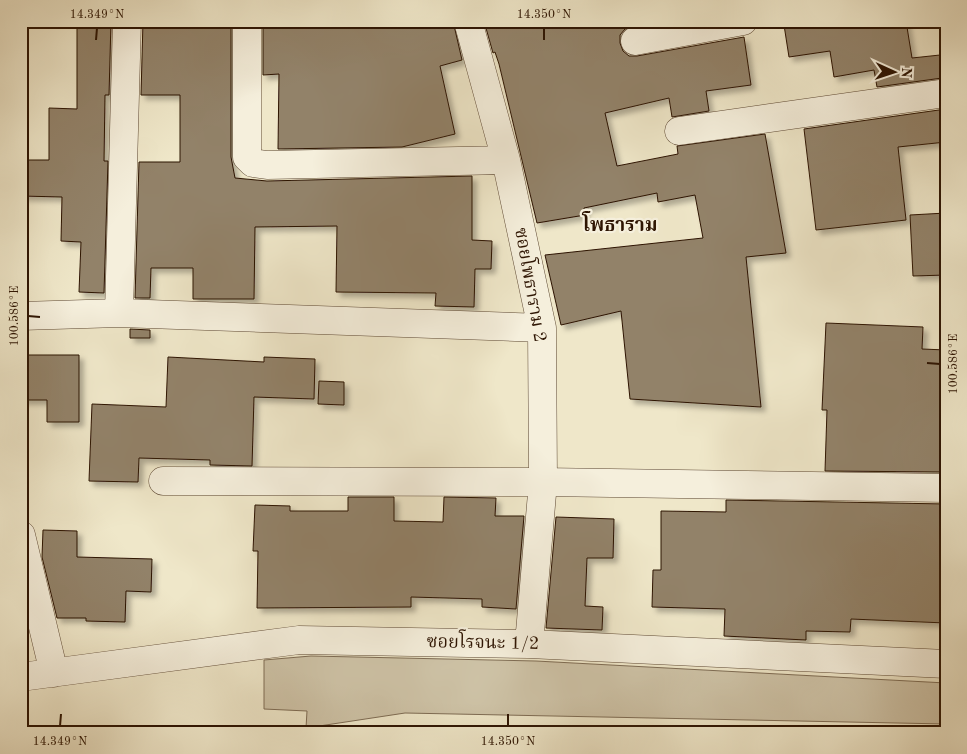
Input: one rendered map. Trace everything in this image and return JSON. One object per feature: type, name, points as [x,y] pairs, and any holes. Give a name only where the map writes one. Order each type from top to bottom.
[{"type":"street","points":[[119,313],[127,21]]},
{"type":"street","points":[[247,21],[248,157],[253,163],[267,165],[506,160]]},
{"type":"street","name":"ซอยโพธาราม 2","points":[[468,21],[506,160],[542,328],[543,482],[529,644]]},
{"type":"street","points":[[635,41],[743,21]]},
{"type":"street","points":[[679,131],[946,93]]},
{"type":"street","points":[[21,316],[119,313],[542,328]]},
{"type":"street","points":[[163,481],[543,482],[946,488]]},
{"type":"street","points":[[21,535],[54,672]]},
{"type":"street","name":"ซอยโรจนะ 1/2","points":[[21,677],[299,640],[529,644],[946,664]]},
{"type":"shaded area","points":[[311,656],[536,661],[946,683],[946,724],[405,713],[306,728],[307,711],[264,709],[264,660]]},
{"type":"building","points":[[77,21],[111,21],[109,95],[105,95],[104,161],[108,161],[104,293],[79,292],[81,242],[61,241],[62,197],[21,196],[21,160],[49,160],[49,108],[77,109]]},
{"type":"building","points":[[143,21],[231,21],[231,157],[235,178],[267,181],[472,176],[472,240],[492,241],[491,269],[475,269],[474,307],[435,306],[436,293],[336,292],[337,226],[255,227],[254,299],[193,299],[193,268],[151,268],[150,298],[135,298],[139,162],[180,162],[180,95],[141,95]]},
{"type":"building","points":[[263,21],[453,21],[462,60],[440,66],[455,134],[402,147],[278,149],[279,74],[263,75]]},
{"type":"building","points":[[484,21],[656,21],[632,26],[625,29],[620,35],[623,51],[629,56],[744,37],[751,85],[706,91],[709,111],[672,117],[669,98],[605,113],[617,166],[678,154],[677,146],[765,134],[786,253],[746,257],[761,407],[630,399],[621,311],[561,325],[545,255],[703,238],[695,195],[658,202],[657,193],[584,208],[585,215],[537,223],[499,64],[495,52],[493,53]]},
{"type":"building","points":[[810,21],[906,21],[912,58],[940,55],[942,78],[877,87],[874,70],[834,77],[830,51],[789,57],[784,25]]},
{"type":"building","points":[[946,109],[946,142],[898,147],[906,220],[816,230],[804,129]]},
{"type":"building","points":[[946,213],[946,275],[913,276],[910,215]]},
{"type":"building","points":[[826,323],[923,327],[922,349],[946,350],[946,472],[825,471],[827,410],[822,410]]},
{"type":"building","points":[[130,329],[150,330],[150,338],[130,338]]},
{"type":"building","points":[[21,355],[79,355],[79,422],[47,422],[47,400],[21,400]]},
{"type":"building","points":[[168,357],[264,362],[264,357],[315,359],[314,399],[254,397],[252,466],[210,465],[210,460],[139,458],[138,482],[89,481],[92,404],[166,407]]},
{"type":"building","points":[[319,381],[344,382],[344,405],[318,404]]},
{"type":"building","points":[[348,497],[394,497],[394,521],[443,522],[444,497],[496,498],[495,516],[524,516],[516,609],[482,607],[482,599],[411,597],[411,607],[257,608],[258,551],[253,551],[255,505],[290,506],[290,511],[348,511]]},
{"type":"building","points":[[726,500],[946,504],[946,623],[851,619],[850,632],[806,631],[806,640],[724,636],[725,609],[652,607],[653,570],[661,570],[661,511],[726,512]]},
{"type":"building","points":[[556,517],[614,519],[613,558],[587,558],[585,606],[603,607],[602,630],[546,628]]},
{"type":"building","points":[[43,530],[77,531],[77,557],[152,559],[151,592],[126,591],[125,622],[86,621],[86,618],[57,618],[42,557]]},
{"type":"district","name":"โพธาราม","points":[[620,226]]}]
